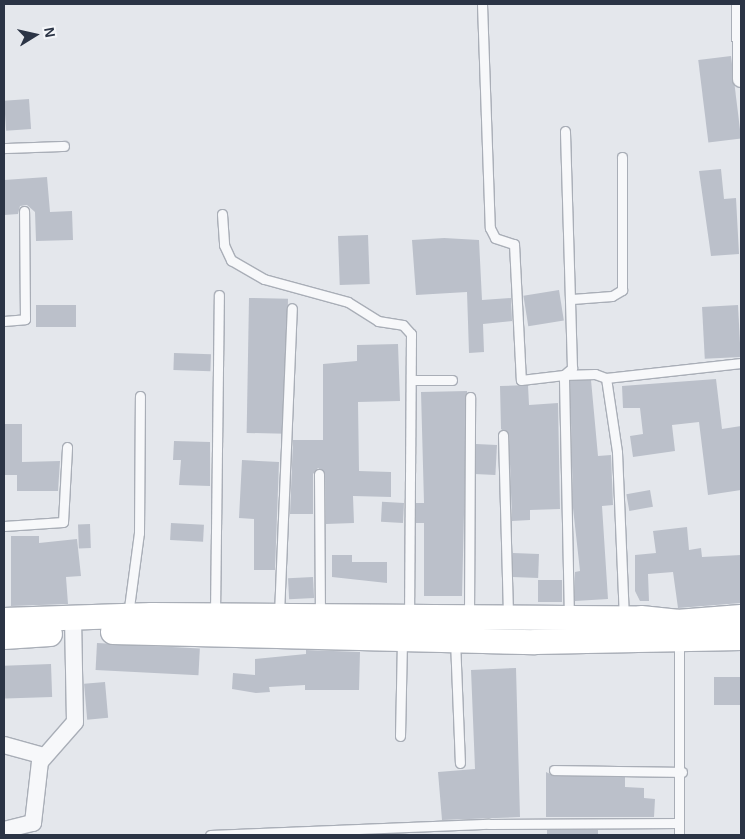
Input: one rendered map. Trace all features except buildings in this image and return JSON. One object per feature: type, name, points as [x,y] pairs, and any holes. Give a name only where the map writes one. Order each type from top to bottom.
[{"type":"main road","points":[[4,637],[128,616],[320,616],[405,628],[455,638],[535,642],[678,631],[741,617]]},
{"type":"main road","points":[[4,620],[73,625],[405,628],[469,618],[624,618],[678,631],[741,638]]},
{"type":"street","points":[[740,4],[741,79]]},
{"type":"street","points":[[4,830],[33,823],[44,756],[68,734],[78,709],[73,625]]},
{"type":"street","points":[[4,745],[44,756]]},
{"type":"lane","points":[[482,4],[490,228],[495,238],[514,244],[519,376],[526,381],[564,376],[606,378],[741,363]]},
{"type":"lane","points":[[566,131],[572,299],[572,368],[564,376],[570,618]]},
{"type":"lane","points":[[4,148],[64,146]]},
{"type":"lane","points":[[572,299],[612,296],[622,290],[622,157]]},
{"type":"lane","points":[[4,321],[26,319],[24,211]]},
{"type":"lane","points":[[222,214],[226,253],[239,265],[264,279],[348,302],[378,321],[408,329],[411,380],[405,628],[400,736]]},
{"type":"lane","points":[[215,616],[219,295]]},
{"type":"lane","points":[[278,616],[292,308]]},
{"type":"lane","points":[[606,378],[620,492],[624,618]]},
{"type":"lane","points":[[411,380],[452,380]]},
{"type":"lane","points":[[128,616],[139,533],[140,396]]},
{"type":"lane","points":[[469,618],[470,397]]},
{"type":"lane","points":[[503,435],[508,618]]},
{"type":"lane","points":[[4,526],[63,522],[66,447]]},
{"type":"lane","points":[[319,474],[320,616]]},
{"type":"lane","points":[[678,631],[682,772],[679,835]]},
{"type":"lane","points":[[455,638],[460,763]]},
{"type":"lane","points":[[554,770],[682,772]]},
{"type":"lane","points":[[210,835],[490,824],[679,823]]}]
